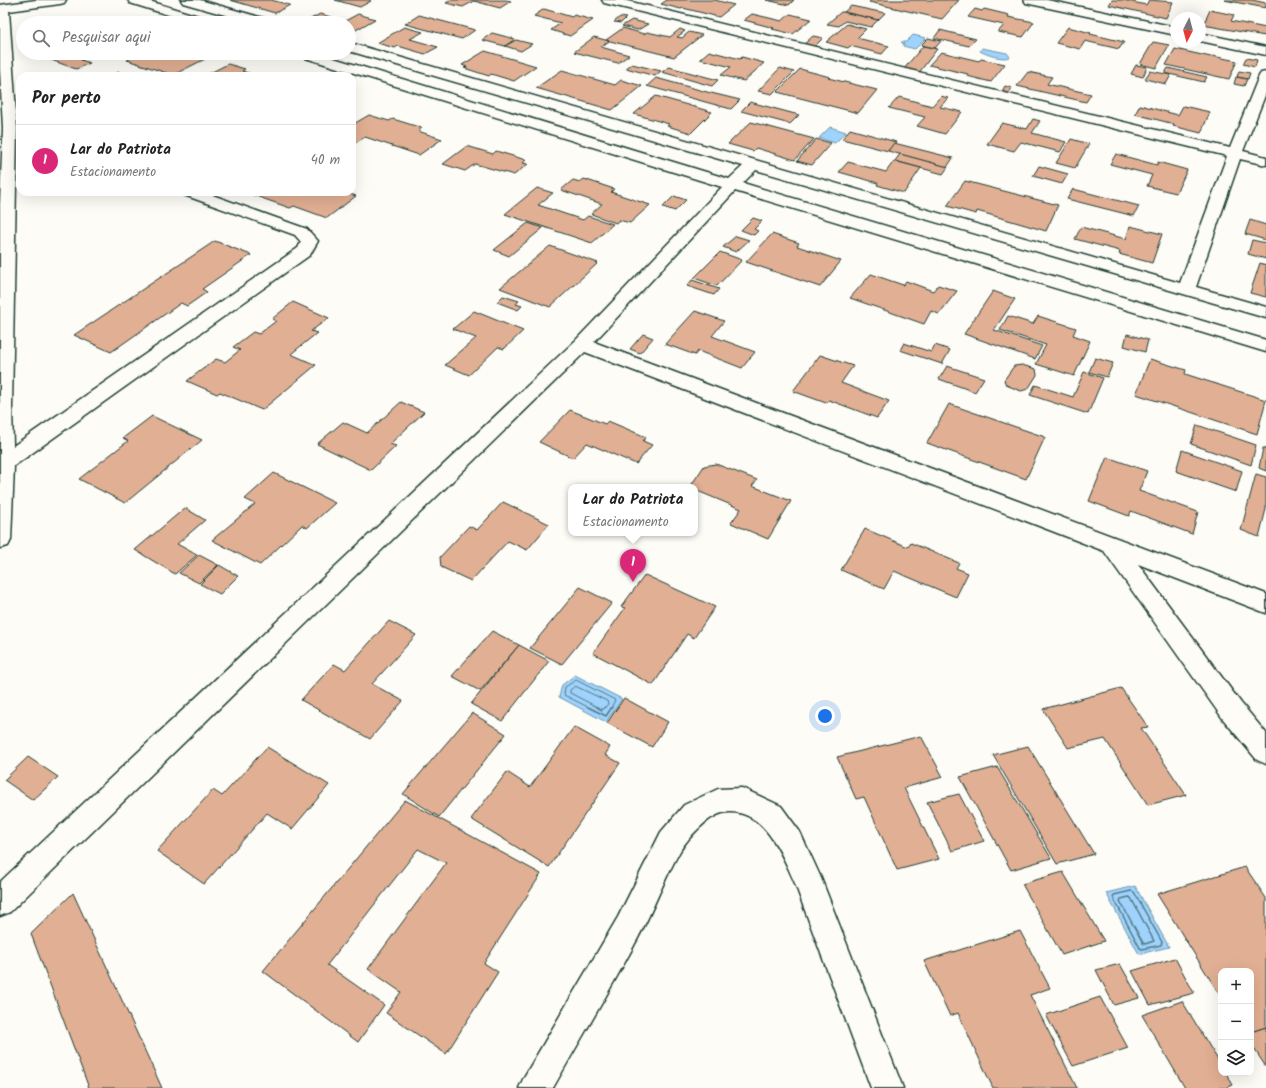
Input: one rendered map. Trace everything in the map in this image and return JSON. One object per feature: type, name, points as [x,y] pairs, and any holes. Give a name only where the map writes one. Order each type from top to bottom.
[{"type":"street","points":[[0,540],[4,463],[2,407],[15,130],[1,9],[60,0]]},
{"type":"street","points":[[134,0],[185,16]]},
{"type":"street","points":[[187,0],[242,16]]},
{"type":"street","points":[[608,0],[1266,161]]},
{"type":"street","points":[[1030,0],[1170,30]]},
{"type":"street","points":[[1206,37],[1266,51]]},
{"type":"street","points":[[356,49],[1266,313]]},
{"type":"street","points":[[327,60],[732,185],[1266,346]]},
{"type":"street","points":[[1186,290],[1235,153],[1266,76]]},
{"type":"street","points":[[0,902],[582,344],[732,185],[754,165]]},
{"type":"street","points":[[4,463],[304,251],[310,241],[301,232],[200,196]]},
{"type":"street","points":[[582,344],[1266,604]]},
{"type":"street","points":[[1112,546],[1232,711],[1266,752]]},
{"type":"street","points":[[535,1088],[628,927],[671,841],[694,814],[718,801],[742,800],[771,815],[790,841],[807,878],[887,1088]]},
{"type":"water","points":[[913,35],[926,38],[915,49],[903,46],[904,44],[901,42],[906,42]]},
{"type":"water","points":[[982,48],[1007,53],[1010,57],[1003,58],[990,55],[980,51]]},
{"type":"water","points":[[830,127],[846,132],[835,143],[819,138]]},
{"type":"water","points":[[575,675],[622,699],[606,722],[559,697],[562,685]]},
{"type":"water","points":[[1135,886],[1169,947],[1139,954],[1106,893]]},
{"type":"building","points":[[230,0],[271,0],[290,5],[275,13]]},
{"type":"building","points":[[335,0],[369,0],[371,1],[360,7]]},
{"type":"building","points":[[450,0],[511,1],[500,8],[474,1],[463,7],[446,3]]},
{"type":"building","points":[[667,0],[715,0],[734,5],[719,17],[661,4]]},
{"type":"building","points":[[766,0],[794,0],[789,5]]},
{"type":"building","points":[[871,0],[959,0],[942,19],[869,2]]},
{"type":"building","points":[[1112,0],[1123,0],[1146,5],[1149,0],[1173,2],[1166,18],[1109,5]]},
{"type":"building","points":[[1224,0],[1252,0],[1266,3],[1266,8]]},
{"type":"building","points":[[851,6],[885,13],[878,20],[844,12]]},
{"type":"building","points":[[544,9],[572,17],[574,15],[593,20],[570,36],[551,30],[561,23],[534,16]]},
{"type":"building","points":[[975,9],[982,11],[984,9],[1009,15],[1008,17],[1034,22],[1023,37],[998,32],[1004,25],[968,17]]},
{"type":"building","points":[[1210,10],[1234,15],[1231,21],[1266,28],[1265,36],[1206,26],[1206,19]]},
{"type":"building","points":[[841,12],[878,20],[871,27],[845,21],[839,26],[827,24]]},
{"type":"building","points":[[320,14],[327,16],[316,16]]},
{"type":"building","points":[[358,14],[375,19],[356,30],[356,16],[354,16]]},
{"type":"building","points":[[752,14],[782,21],[790,14],[811,19],[793,34],[744,20]]},
{"type":"building","points":[[419,15],[475,30],[462,39],[405,24]]},
{"type":"building","points":[[620,17],[626,18],[621,23],[614,22]]},
{"type":"building","points":[[632,20],[648,24],[638,30],[622,26]]},
{"type":"building","points":[[847,24],[866,29],[857,38],[889,46],[882,54],[850,46],[848,48],[826,42]]},
{"type":"building","points":[[404,27],[423,32],[410,39],[438,47],[425,54],[398,46],[395,48],[377,43]]},
{"type":"building","points":[[1068,27],[1124,42],[1119,49],[1085,41],[1080,49],[1056,43]]},
{"type":"building","points":[[623,28],[644,34],[647,32],[670,37],[680,29],[685,31],[677,37],[682,38],[689,32],[702,35],[674,57],[606,40]]},
{"type":"building","points":[[940,30],[976,39],[969,46],[934,38]]},
{"type":"building","points":[[492,33],[515,39],[505,46],[482,40]]},
{"type":"building","points":[[813,36],[823,38],[812,49],[802,46]]},
{"type":"building","points":[[594,37],[609,41],[601,47],[629,55],[618,63],[574,52]]},
{"type":"building","points":[[928,38],[941,41],[935,48],[921,45]]},
{"type":"building","points":[[516,40],[532,44],[521,51],[505,46]]},
{"type":"building","points":[[1153,42],[1169,45],[1156,68],[1140,64]]},
{"type":"building","points":[[923,46],[937,49],[918,74],[903,70]]},
{"type":"building","points":[[1175,49],[1237,61],[1229,79],[1166,65]]},
{"type":"building","points":[[485,51],[536,66],[514,81],[491,74],[489,76],[464,68],[467,67],[462,65]]},
{"type":"building","points":[[709,51],[740,59],[742,57],[764,63],[744,81],[721,75],[731,67],[700,59]]},
{"type":"building","points":[[941,52],[979,61],[981,59],[1005,64],[991,82],[967,76],[968,74],[929,65]]},
{"type":"building","points":[[1246,58],[1257,60],[1255,67],[1243,64]]},
{"type":"building","points":[[51,60],[81,60],[90,63],[76,69]]},
{"type":"building","points":[[127,60],[203,60],[179,72],[164,72]]},
{"type":"building","points":[[228,64],[245,69],[242,71],[245,72],[212,72]]},
{"type":"building","points":[[632,64],[661,71],[655,76],[626,68]]},
{"type":"building","points":[[1136,65],[1147,67],[1143,77],[1131,74]]},
{"type":"building","points":[[669,67],[718,80],[712,86],[662,72]]},
{"type":"building","points":[[780,68],[794,72],[772,94],[758,91]]},
{"type":"building","points":[[1168,68],[1207,77],[1204,82],[1165,73]]},
{"type":"building","points":[[800,69],[830,77],[828,78],[877,90],[858,113],[777,92]]},
{"type":"building","points":[[562,70],[615,85],[621,80],[642,86],[612,110],[536,88]]},
{"type":"building","points":[[1150,71],[1171,75],[1166,84],[1145,79]]},
{"type":"building","points":[[1239,71],[1250,73],[1248,79],[1237,77]]},
{"type":"building","points":[[1028,72],[1052,77],[1047,84],[1091,94],[1086,102],[1017,86]]},
{"type":"building","points":[[1236,77],[1247,79],[1244,86],[1234,84]]},
{"type":"building","points":[[656,78],[740,100],[731,109],[647,86]]},
{"type":"building","points":[[1005,86],[1012,88],[1007,96],[1000,95]]},
{"type":"building","points":[[656,96],[712,112],[691,133],[667,126],[669,124],[634,114]]},
{"type":"building","points":[[941,96],[948,98],[940,107],[962,112],[945,134],[917,126],[925,117],[889,108],[899,97],[932,106]]},
{"type":"building","points":[[750,102],[799,115],[790,124],[741,111]]},
{"type":"building","points":[[1140,105],[1178,115],[1183,106],[1210,112],[1201,133],[1135,114]]},
{"type":"building","points":[[369,115],[389,121],[393,119],[422,128],[418,131],[442,139],[419,155],[365,137],[356,143],[356,123]]},
{"type":"building","points":[[1033,119],[1040,121],[1032,133],[1066,142],[1060,152],[1021,142],[1014,151],[987,144],[1002,123],[1027,129]]},
{"type":"building","points":[[751,122],[814,139],[795,160],[756,148],[753,151],[728,144]]},
{"type":"building","points":[[850,129],[896,142],[888,151],[842,139]]},
{"type":"building","points":[[816,139],[831,143],[812,165],[797,161]]},
{"type":"building","points":[[1071,139],[1089,144],[1075,168],[1056,163]]},
{"type":"building","points":[[894,143],[953,158],[947,167],[888,151]]},
{"type":"building","points":[[467,146],[493,154],[496,151],[526,160],[523,163],[528,164],[514,175],[475,164],[465,171],[443,164]]},
{"type":"building","points":[[900,154],[948,167],[943,174],[895,161]]},
{"type":"building","points":[[1116,154],[1157,165],[1158,162],[1187,170],[1176,193],[1147,186],[1152,175],[1110,164]]},
{"type":"building","points":[[894,161],[921,168],[904,193],[877,185],[878,183],[839,172],[848,162],[886,172]]},
{"type":"building","points":[[1039,166],[1068,174],[1062,184],[1033,176]]},
{"type":"building","points":[[584,179],[614,189],[611,192],[650,205],[630,223],[619,220],[616,223],[591,214],[602,204],[561,190],[573,180],[580,182]]},
{"type":"building","points":[[965,181],[1058,205],[1046,231],[977,211],[976,214],[947,206]]},
{"type":"building","points":[[537,188],[553,193],[538,205],[583,220],[588,216],[613,224],[592,243],[505,214]]},
{"type":"building","points":[[1073,189],[1139,206],[1134,216],[1067,199]]},
{"type":"building","points":[[256,196],[356,196],[327,218],[294,206],[290,208]]},
{"type":"building","points":[[674,196],[686,200],[675,211],[663,207]]},
{"type":"building","points":[[753,218],[762,221],[754,229],[758,231],[754,235],[741,230]]},
{"type":"building","points":[[1250,220],[1266,225],[1266,240],[1245,234]]},
{"type":"building","points":[[528,223],[543,228],[509,256],[494,250]]},
{"type":"building","points":[[1130,226],[1162,234],[1152,263],[1119,254],[1120,251],[1075,239],[1081,227],[1126,239]]},
{"type":"building","points":[[772,234],[799,243],[797,246],[841,261],[820,287],[746,262]]},
{"type":"building","points":[[736,236],[749,240],[736,252],[723,247]]},
{"type":"building","points":[[1252,240],[1266,243],[1266,259],[1248,254]]},
{"type":"building","points":[[215,241],[251,255],[202,289],[207,292],[187,306],[181,303],[111,352],[74,335]]},
{"type":"building","points":[[550,246],[598,263],[550,307],[500,288]]},
{"type":"building","points":[[720,252],[742,260],[717,286],[694,278]]},
{"type":"building","points":[[1260,263],[1266,265],[1266,297],[1250,293]]},
{"type":"building","points":[[871,274],[903,285],[906,281],[933,291],[938,285],[957,291],[939,314],[931,311],[924,324],[850,298]]},
{"type":"building","points":[[692,280],[719,289],[714,295],[687,286]]},
{"type":"building","points":[[993,291],[1015,299],[994,330],[1042,346],[1035,359],[964,334]]},
{"type":"building","points":[[503,296],[519,301],[516,304],[522,306],[518,310],[497,302]]},
{"type":"building","points":[[293,302],[329,318],[311,331],[317,333],[291,354],[316,365],[262,410],[220,392],[217,394],[187,381],[216,359],[225,362],[240,350],[233,347],[253,332],[259,334],[276,321],[272,319]]},
{"type":"building","points":[[474,311],[523,331],[504,349],[498,347],[469,375],[445,365],[476,338],[453,329]]},
{"type":"building","points":[[695,311],[724,321],[712,336],[755,352],[742,368],[698,351],[695,355],[665,344]]},
{"type":"building","points":[[1008,316],[1033,324],[1038,316],[1076,328],[1073,335],[1090,341],[1074,376],[1036,364],[1046,345],[1000,330]]},
{"type":"building","points":[[643,334],[653,338],[640,353],[630,349]]},
{"type":"building","points":[[1127,334],[1148,340],[1145,352],[1124,346]]},
{"type":"building","points":[[904,343],[931,352],[935,345],[950,350],[942,364],[900,350]]},
{"type":"building","points":[[820,355],[853,366],[841,383],[889,401],[877,418],[829,400],[826,403],[793,391]]},
{"type":"building","points":[[1095,358],[1113,363],[1107,377],[1089,372]]},
{"type":"building","points":[[1150,359],[1186,370],[1185,374],[1266,400],[1257,434],[1136,394]]},
{"type":"building","points":[[1022,365],[1036,369],[1037,375],[1028,389],[1021,391],[1006,385],[1004,380],[1014,366]]},
{"type":"building","points":[[947,366],[984,378],[975,392],[939,379]]},
{"type":"building","points":[[1084,372],[1103,378],[1088,414],[1030,395],[1035,385],[1073,397]]},
{"type":"building","points":[[401,402],[424,412],[390,444],[396,446],[371,470],[317,444],[343,422],[367,433]]},
{"type":"building","points":[[949,404],[1045,437],[1026,479],[927,443]]},
{"type":"building","points":[[570,410],[605,424],[608,421],[646,437],[643,441],[652,445],[636,464],[587,443],[573,458],[539,442]]},
{"type":"building","points":[[152,416],[202,440],[125,503],[79,479],[128,441],[123,438]]},
{"type":"building","points":[[1197,425],[1256,445],[1251,465],[1191,444]]},
{"type":"building","points":[[1263,448],[1266,448],[1266,471],[1259,468]]},
{"type":"building","points":[[1182,450],[1242,471],[1236,492],[1176,471]]},
{"type":"building","points":[[1107,457],[1147,471],[1139,491],[1198,512],[1192,534],[1131,511],[1129,516],[1089,501]]},
{"type":"building","points":[[716,464],[757,480],[752,486],[791,501],[768,539],[731,523],[741,509],[698,491],[698,484],[692,484],[704,466]]},
{"type":"building","points":[[274,473],[335,503],[307,528],[302,525],[260,565],[212,540],[255,504],[245,499]]},
{"type":"building","points":[[1256,474],[1266,477],[1266,509],[1259,537],[1241,530]]},
{"type":"building","points":[[503,502],[549,524],[527,550],[508,541],[471,581],[441,567],[440,557],[469,526],[477,530]]},
{"type":"building","points":[[185,508],[205,520],[177,544],[197,555],[175,574],[135,550]]},
{"type":"building","points":[[865,529],[908,547],[911,543],[959,563],[956,568],[968,573],[956,597],[894,571],[884,589],[841,570]]},
{"type":"building","points":[[199,555],[218,565],[199,583],[179,573]]},
{"type":"building","points":[[219,565],[238,576],[220,594],[200,584]]},
{"type":"building","points":[[645,575],[715,607],[694,638],[687,634],[653,685],[593,653],[625,608],[621,607]]},
{"type":"building","points":[[580,587],[612,603],[562,664],[530,648]]},
{"type":"building","points":[[389,621],[416,635],[372,684],[403,701],[370,739],[301,700],[334,664],[345,670]]},
{"type":"building","points":[[492,631],[519,645],[480,691],[452,676]]},
{"type":"building","points":[[519,645],[549,661],[502,721],[471,704]]},
{"type":"building","points":[[1121,688],[1148,727],[1141,728],[1186,795],[1148,805],[1105,739],[1068,748],[1043,709]]},
{"type":"building","points":[[624,698],[668,722],[652,747],[607,723]]},
{"type":"building","points":[[472,713],[506,734],[439,817],[403,794]]},
{"type":"building","points":[[574,727],[610,747],[605,755],[620,763],[549,867],[471,819],[507,772],[530,787]]},
{"type":"building","points":[[921,736],[943,777],[904,788],[939,859],[897,870],[864,797],[856,799],[837,757]]},
{"type":"building","points":[[1028,746],[1094,854],[1057,864],[993,755]]},
{"type":"building","points":[[267,747],[329,785],[292,829],[267,813],[204,884],[157,851],[213,790],[222,796]]},
{"type":"building","points":[[28,757],[58,777],[33,800],[4,780]]},
{"type":"building","points":[[997,767],[1051,858],[1011,870],[960,777]]},
{"type":"building","points":[[959,794],[984,841],[952,851],[927,802]]},
{"type":"building","points":[[405,800],[541,874],[484,963],[498,972],[446,1054],[386,1013],[401,992],[368,969],[446,863],[418,849],[327,965],[384,1005],[358,1042],[263,971]]},
{"type":"building","points":[[1245,867],[1266,898],[1266,1027],[1254,1031],[1254,968],[1218,968],[1218,992],[1157,894]]},
{"type":"building","points":[[1063,872],[1104,941],[1062,955],[1022,884]]},
{"type":"building","points":[[73,893],[162,1088],[89,1088],[31,934]]},
{"type":"building","points":[[1020,931],[1050,988],[1030,995],[1077,1088],[993,1088],[958,1013],[950,1016],[924,961]]},
{"type":"building","points":[[1175,958],[1194,993],[1150,1005],[1132,971]]},
{"type":"building","points":[[1120,964],[1139,998],[1114,1005],[1096,970]]},
{"type":"building","points":[[1100,997],[1128,1048],[1073,1066],[1046,1015]]},
{"type":"building","points":[[1182,1001],[1218,1060],[1218,1076],[1228,1076],[1233,1085],[1226,1088],[1185,1088],[1142,1015]]},
{"type":"building","points":[[1266,1027],[1266,1067],[1254,1049],[1254,1031]]},
{"type":"place","name":"Lar do Patriota","points":[[633,582]]}]
